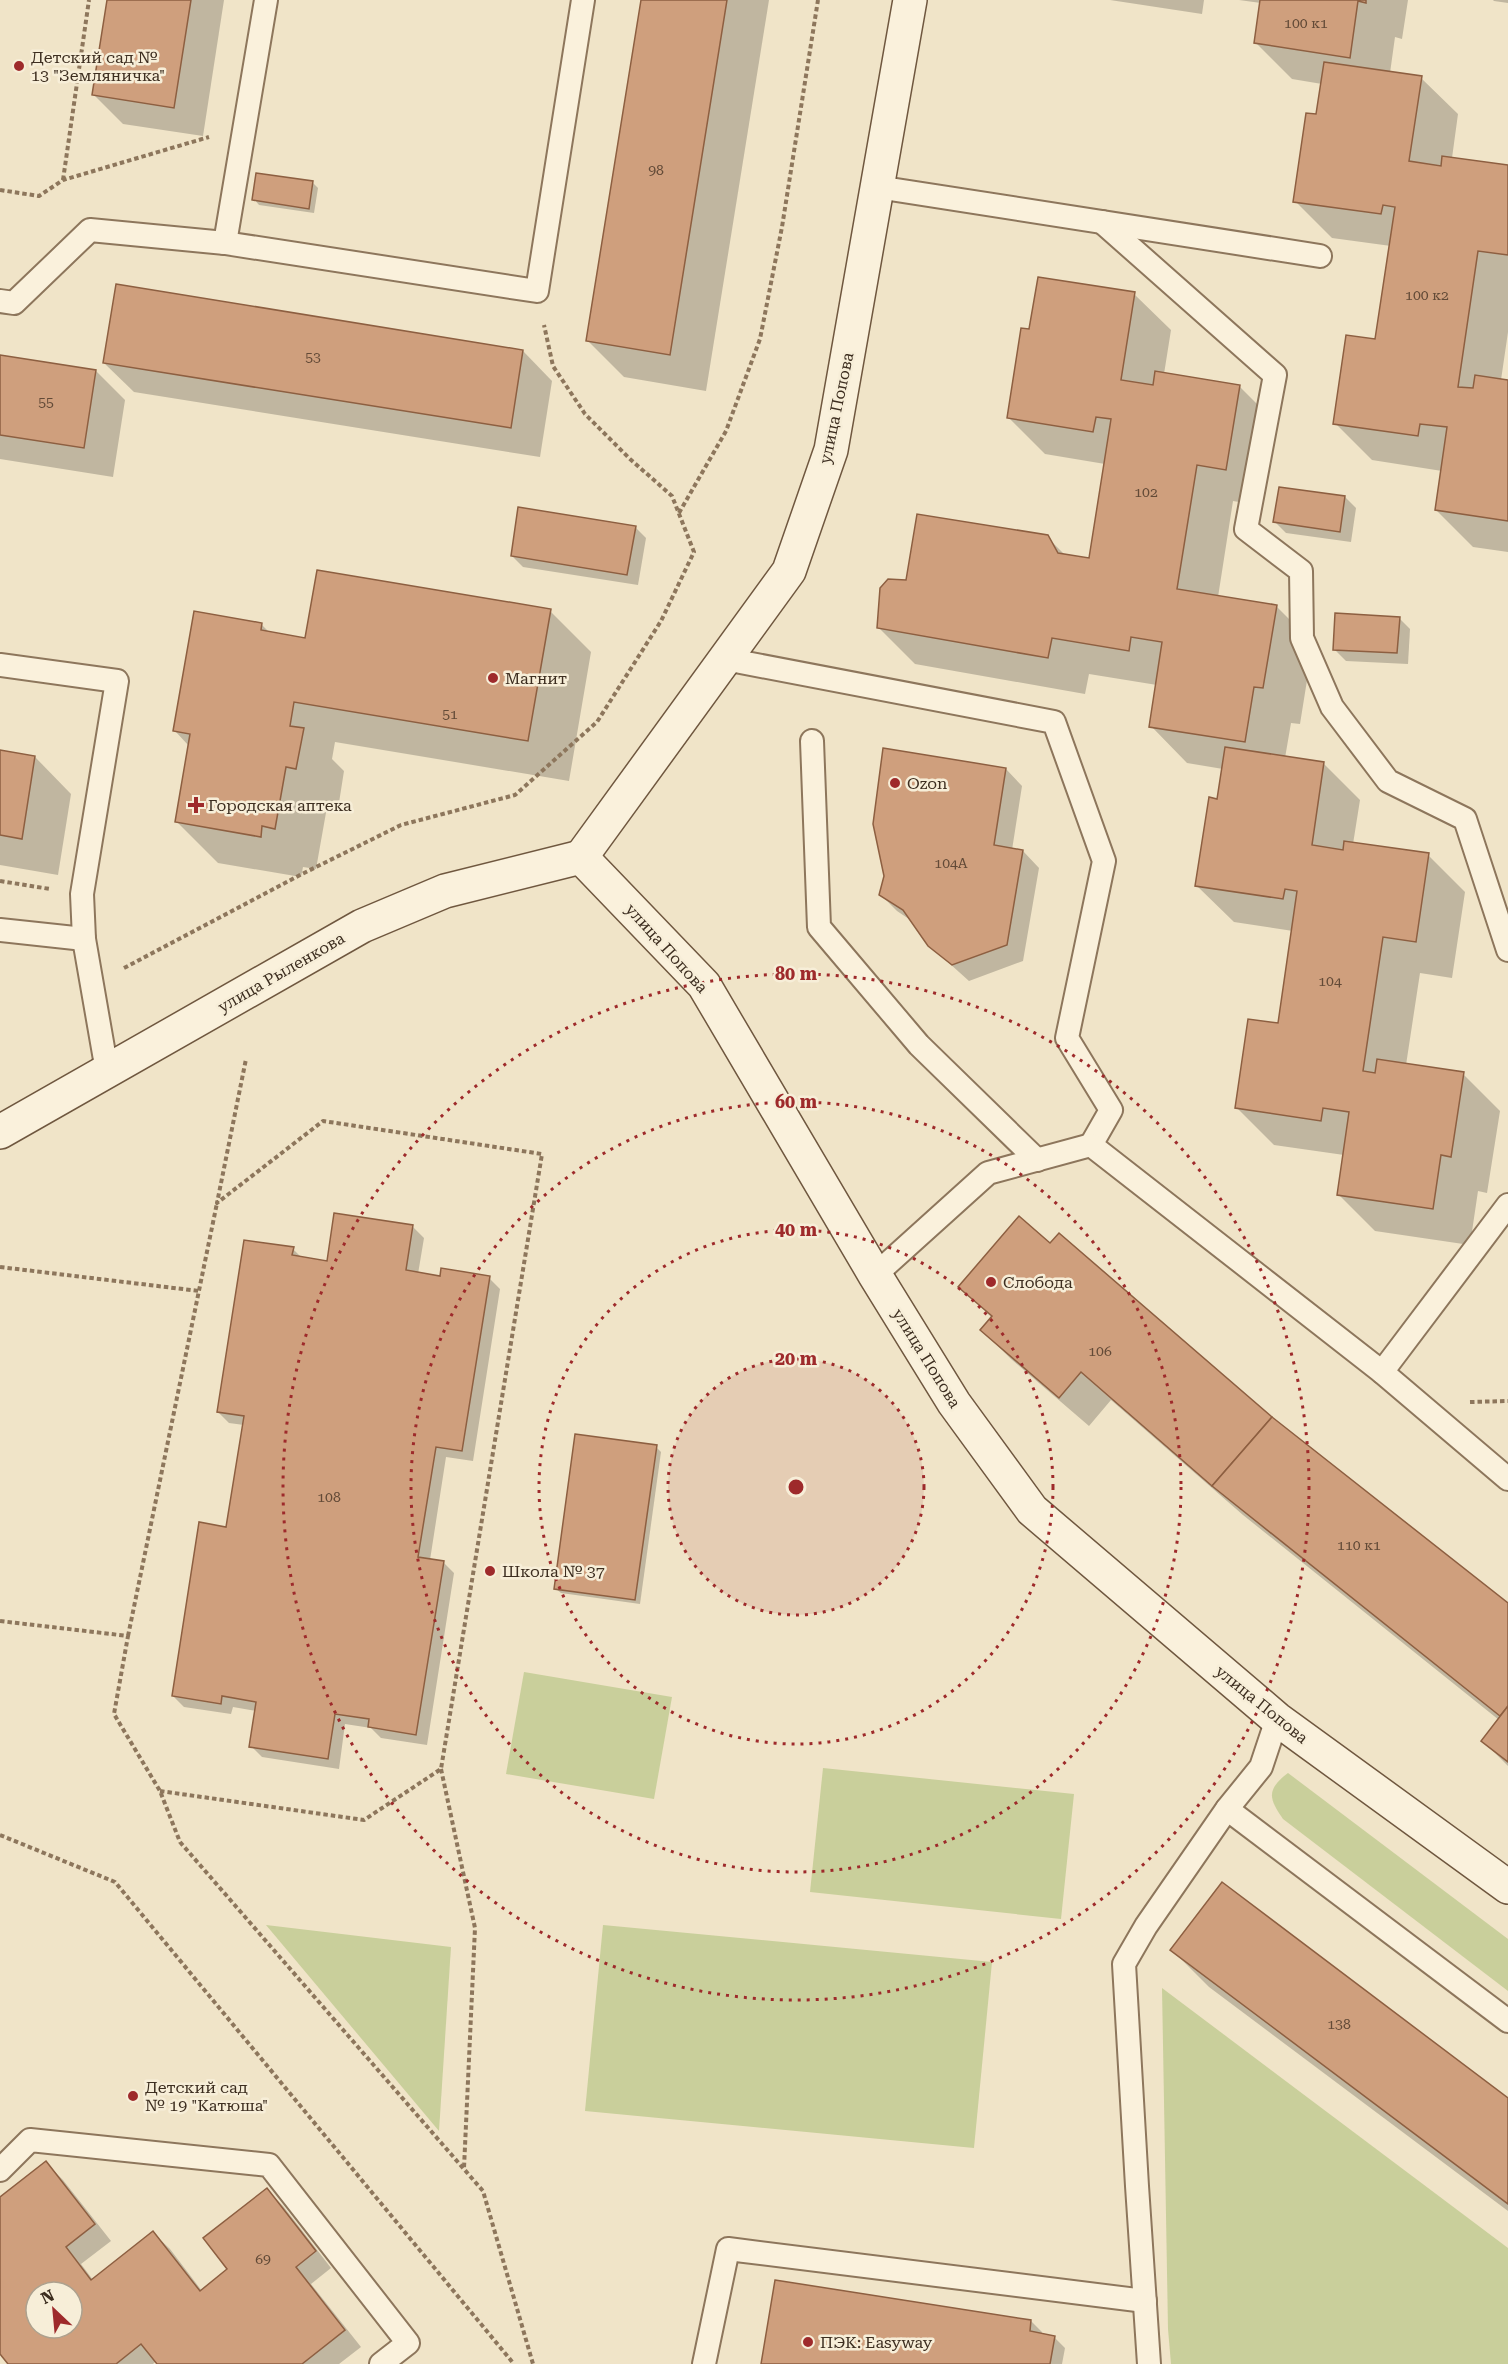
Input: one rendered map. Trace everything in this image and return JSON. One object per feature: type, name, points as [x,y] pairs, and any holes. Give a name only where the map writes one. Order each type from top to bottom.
[{"type":"street","name":"улица Попова","points":[[910,0],[831,450],[789,571],[582,856],[704,985],[875,1275],[954,1403],[1032,1510],[1277,1719],[1508,1887]]},
{"type":"street","name":"улица Рыленкова","points":[[0,1132],[363,926],[445,891],[582,856]]},
{"type":"lane","points":[[225,243],[266,0]]},
{"type":"lane","points":[[0,301],[14,303],[90,230],[225,243],[537,291],[583,0]]},
{"type":"lane","points":[[877,187],[1320,256]]},
{"type":"lane","points":[[1102,222],[1275,375],[1246,529],[1301,572],[1302,638],[1332,707],[1388,781],[1465,819],[1508,950]]},
{"type":"lane","points":[[725,659],[1054,722],[1104,861],[1067,1038],[1111,1110],[1091,1145],[988,1173],[875,1275]]},
{"type":"lane","points":[[0,665],[117,681],[82,894],[84,939],[107,1071]]},
{"type":"lane","points":[[812,741],[819,927],[919,1045],[1037,1160]]},
{"type":"lane","points":[[0,930],[84,939]]},
{"type":"lane","points":[[1091,1145],[1382,1372],[1508,1479]]},
{"type":"lane","points":[[1382,1372],[1508,1205]]},
{"type":"lane","points":[[1149,2364],[1124,1964],[1146,1926],[1227,1809],[1260,1767],[1277,1719]]},
{"type":"lane","points":[[1227,1809],[1508,2021]]},
{"type":"lane","points":[[0,2170],[30,2140],[269,2165],[408,2343],[381,2364]]},
{"type":"lane","points":[[704,2364],[728,2249],[1145,2301]]},
{"type":"path","points":[[63,180],[89,0]]},
{"type":"path","points":[[679,513],[726,431],[760,339],[782,227],[818,0]]},
{"type":"path","points":[[0,190],[39,196],[63,180],[213,136]]},
{"type":"path","points":[[92,985],[302,874],[401,825],[515,795],[597,722],[661,621],[694,552],[672,496],[630,459],[585,414],[553,366],[537,291]]},
{"type":"path","points":[[0,881],[82,894]]},
{"type":"path","points":[[246,1059],[114,1714],[160,1791],[180,1842],[483,2191],[533,2364]]},
{"type":"path","points":[[218,1203],[323,1121],[542,1154],[441,1769],[475,1928],[464,2168]]},
{"type":"path","points":[[0,1268],[199,1291]]},
{"type":"path","points":[[0,1621],[128,1636]]},
{"type":"path","points":[[160,1791],[364,1820],[441,1769]]},
{"type":"path","points":[[0,1835],[115,1882],[514,2364]]},
{"type":"green space","points":[[524,1672],[672,1697],[654,1799],[506,1774]]},
{"type":"green space","points":[[823,1768],[1074,1794],[1061,1919],[810,1892]]},
{"type":"green space","points":[[1288,1773],[1508,1939],[1508,1991],[1283,1819],[1274,1805],[1272,1794],[1276,1784]]},
{"type":"green space","points":[[266,1925],[451,1947],[439,2131]]},
{"type":"green space","points":[[603,1925],[992,1962],[974,2148],[585,2111]]},
{"type":"green space","points":[[1162,1988],[1508,2248],[1508,2364],[1171,2364],[1168,2329]]},
{"type":"building","points":[[107,0],[191,0],[174,108],[92,95]]},
{"type":"building","points":[[641,0],[727,0],[670,355],[586,341]]},
{"type":"building","points":[[1260,0],[1366,0],[1366,3],[1358,1],[1350,58],[1254,43]]},
{"type":"building","points":[[1324,62],[1422,76],[1409,161],[1441,166],[1442,156],[1508,165],[1508,255],[1478,251],[1458,387],[1473,388],[1475,375],[1508,380],[1508,521],[1435,510],[1447,427],[1420,424],[1418,436],[1333,424],[1346,335],[1375,339],[1395,207],[1383,205],[1381,214],[1293,202],[1306,113],[1316,114]]},
{"type":"building","points":[[256,173],[313,181],[309,209],[252,200]]},
{"type":"building","points":[[1038,277],[1135,292],[1121,380],[1153,385],[1155,371],[1240,385],[1226,470],[1197,465],[1177,589],[1277,605],[1263,688],[1254,687],[1245,742],[1149,727],[1162,642],[1131,637],[1129,651],[1052,638],[1048,658],[877,628],[880,588],[888,579],[906,580],[917,514],[1048,535],[1058,553],[1089,558],[1111,419],[1096,417],[1093,432],[1007,418],[1021,328],[1029,329]]},
{"type":"building","points":[[116,284],[523,350],[511,428],[103,363]]},
{"type":"building","points":[[0,355],[96,370],[84,448],[0,435]]},
{"type":"building","points":[[1279,487],[1345,496],[1340,532],[1273,522]]},
{"type":"building","points":[[518,507],[636,526],[627,575],[511,556]]},
{"type":"building","points":[[317,570],[551,609],[528,741],[294,702],[290,726],[304,728],[296,769],[286,767],[275,829],[262,826],[261,837],[175,822],[190,734],[173,731],[194,611],[262,623],[261,630],[305,638]]},
{"type":"building","points":[[1335,613],[1400,617],[1397,653],[1333,650]]},
{"type":"building","points":[[1225,747],[1324,762],[1312,845],[1343,850],[1344,841],[1429,853],[1416,942],[1383,937],[1363,1071],[1375,1073],[1377,1059],[1464,1072],[1451,1157],[1441,1155],[1433,1209],[1337,1195],[1349,1112],[1323,1108],[1321,1121],[1235,1108],[1248,1019],[1278,1023],[1297,891],[1285,889],[1283,899],[1195,886],[1209,797],[1217,799]]},
{"type":"building","points":[[883,748],[1006,768],[994,845],[1023,850],[1007,945],[952,965],[928,946],[903,910],[879,895],[884,876],[873,824]]},
{"type":"building","points":[[0,750],[35,756],[22,839],[0,835]]},
{"type":"building","points":[[334,1213],[413,1225],[406,1270],[440,1276],[441,1268],[490,1276],[462,1451],[436,1447],[418,1557],[444,1561],[416,1735],[368,1727],[369,1719],[335,1714],[328,1759],[249,1747],[256,1702],[222,1696],[221,1704],[172,1696],[199,1522],[226,1527],[244,1416],[217,1412],[244,1240],[294,1247],[292,1255],[327,1261]]},
{"type":"building","points":[[1019,1216],[1050,1243],[1059,1233],[1272,1417],[1212,1486],[1081,1372],[1059,1398],[980,1330],[992,1316],[958,1287]]},
{"type":"building","points":[[1272,1417],[1508,1603],[1508,1706],[1500,1716],[1212,1486]]},
{"type":"building","points":[[575,1434],[657,1445],[635,1600],[554,1589]]},
{"type":"building","points":[[1508,1706],[1508,1762],[1481,1741]]},
{"type":"building","points":[[1222,1882],[1508,2098],[1508,2204],[1170,1950]]},
{"type":"building","points":[[46,2161],[95,2224],[66,2247],[91,2280],[153,2231],[200,2291],[227,2269],[203,2238],[267,2188],[316,2251],[296,2267],[345,2330],[302,2364],[157,2364],[141,2344],[116,2364],[8,2364],[0,2354],[0,2197]]},
{"type":"building","points":[[775,2280],[1031,2320],[1030,2331],[1055,2336],[1050,2364],[761,2364]]},
{"type":"place","name":"Детский сад № 13 \"Земляничка\"","points":[[19,66]]},
{"type":"place","name":"Магнит","points":[[493,678]]},
{"type":"place","name":"Ozon","points":[[895,783]]},
{"type":"place","name":"Городская аптека","points":[[196,805]]},
{"type":"place","name":"Слобода","points":[[991,1282]]},
{"type":"place","name":"Школа № 37","points":[[490,1571]]},
{"type":"place","name":"Детский сад № 19 \"Катюша\"","points":[[133,2096]]},
{"type":"place","name":"ПЭК: Easyway","points":[[808,2342]]}]
